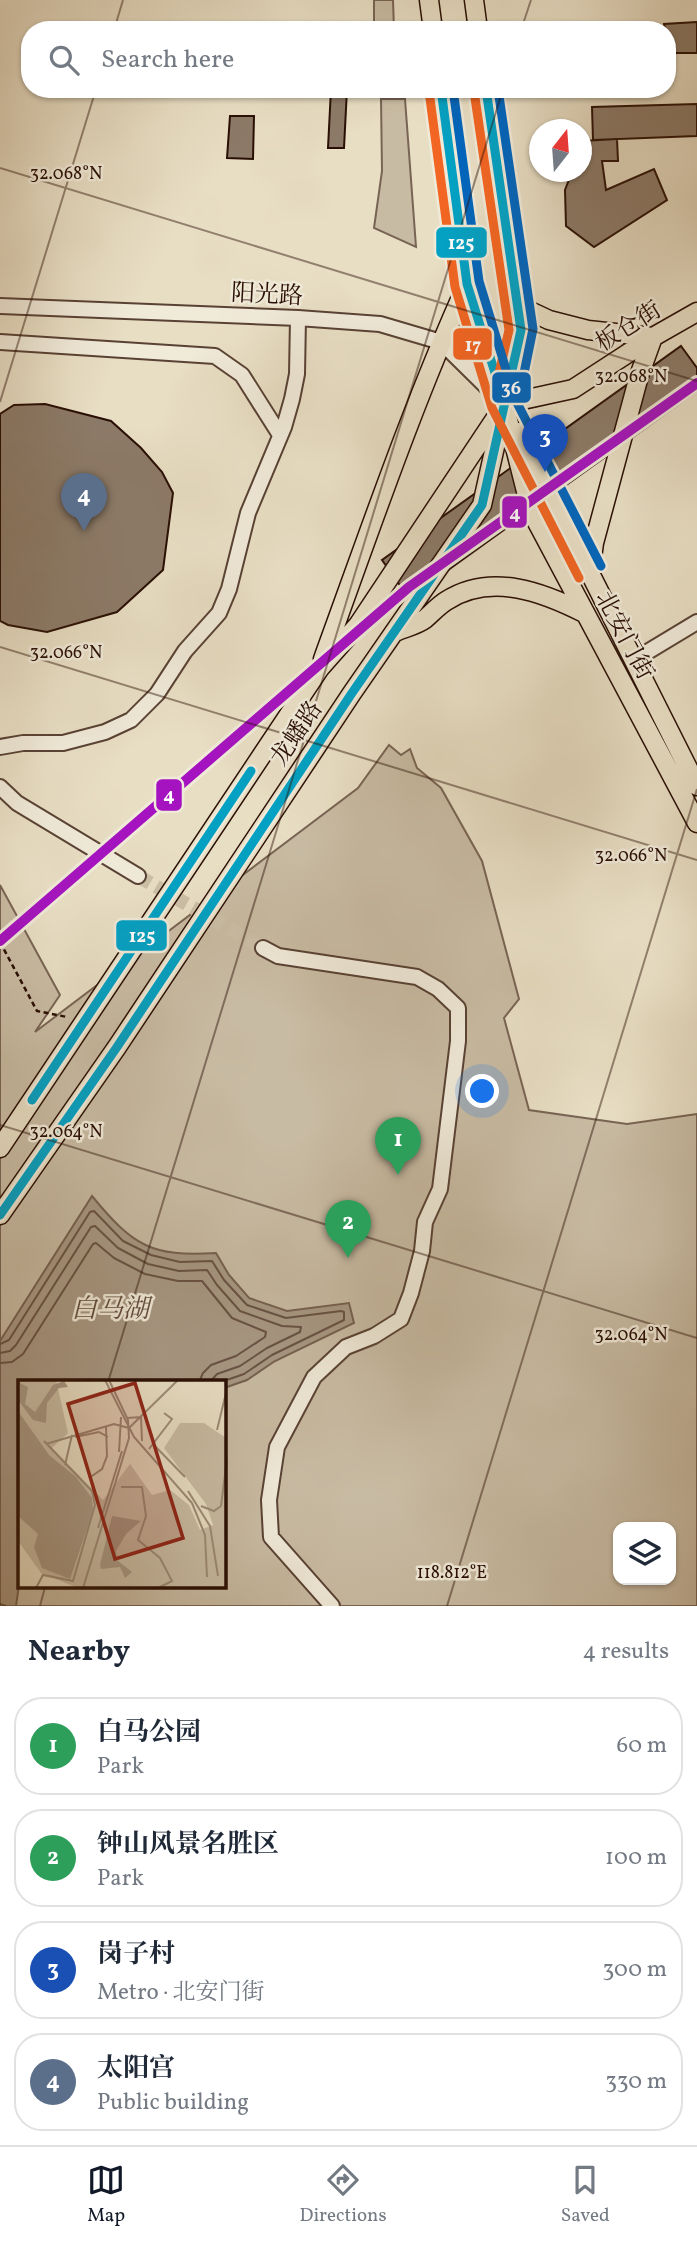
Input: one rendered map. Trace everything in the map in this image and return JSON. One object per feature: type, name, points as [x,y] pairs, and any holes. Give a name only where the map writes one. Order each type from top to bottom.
[{"type":"main road","points":[[429,0],[432,21]]},
{"type":"main road","points":[[474,0],[477,21]]},
{"type":"main road","name":"龙蟠路","points":[[442,98],[467,284],[504,404]]},
{"type":"main road","name":"龙蟠路","points":[[0,1215],[117,1047],[482,505],[521,330],[487,98]]},
{"type":"main road","points":[[320,668],[400,447],[467,284]]},
{"type":"main road","points":[[517,304],[549,320],[589,330],[653,337],[639,376],[594,543],[590,572]]},
{"type":"main road","name":"板仓街","points":[[504,404],[573,389],[697,312]]},
{"type":"main road","name":"龙蟠路","points":[[0,1148],[320,668],[358,625],[504,404]]},
{"type":"main road","name":"北安门街","points":[[504,404],[697,786]]},
{"type":"main road","name":"北安门街","points":[[504,404],[531,511],[697,823]]},
{"type":"main road","points":[[395,632],[422,621],[444,602],[481,588],[505,586],[531,591],[557,599],[586,614]]},
{"type":"street","name":"阳光路","points":[[0,306],[298,318],[380,324],[441,342],[504,404]]},
{"type":"street","points":[[0,747],[23,743],[63,743],[105,732],[131,720],[157,694],[185,651],[219,613],[229,589],[238,547],[259,483],[281,435],[292,399],[297,374],[298,318]]},
{"type":"street","points":[[0,342],[215,356],[242,374],[281,435]]},
{"type":"street","points":[[634,660],[694,624],[697,640]]},
{"type":"street","points":[[0,787],[18,803],[138,876]]},
{"type":"street","points":[[263,948],[278,956],[417,977],[438,989],[458,1008],[458,1041],[440,1189],[425,1222],[422,1251],[401,1320],[374,1336],[346,1347],[314,1377],[277,1447],[269,1500],[271,1537],[332,1606]]},
{"type":"path","points":[[0,942],[37,1011],[84,1021]]},
{"type":"shaded area","points":[[374,0],[393,0],[394,21],[374,21]]},
{"type":"shaded area","points":[[381,99],[405,99],[416,247],[374,228],[382,171]]},
{"type":"shaded area","points":[[389,745],[401,755],[410,749],[417,768],[441,788],[482,861],[519,999],[504,1018],[529,1110],[627,1124],[697,1114],[697,1606],[0,1606],[0,885],[60,995],[35,1032],[358,788]]},
{"type":"water","name":"白马湖","points":[[92,1196],[120,1227],[145,1245],[175,1253],[216,1253],[229,1275],[249,1298],[287,1311],[349,1303],[354,1323],[275,1361],[247,1380],[226,1387],[226,1380],[18,1380],[19,1588],[16,1606],[0,1606],[0,1341]]},
{"type":"building","points":[[697,22],[697,53],[676,53],[676,23]]},
{"type":"building","points":[[331,98],[347,98],[344,148],[328,148]]},
{"type":"building","points":[[697,104],[697,136],[593,140],[592,107]]},
{"type":"building","points":[[230,116],[254,116],[253,159],[227,158]]},
{"type":"building","points":[[617,139],[618,161],[602,161],[606,190],[654,169],[667,200],[594,247],[566,226],[565,190],[568,182],[592,182],[592,140]]},
{"type":"building","points":[[681,346],[697,368],[697,391],[409,598],[382,560]]},
{"type":"building","points":[[45,404],[111,421],[141,448],[162,472],[173,493],[163,570],[117,612],[47,632],[0,621],[0,414],[14,405]]},
{"type":"tunnel","points":[[138,876],[263,948]]},
{"type":"metro line","name":"4","points":[[0,941],[409,587],[697,383]]},
{"type":"transit line","name":"17","points":[[430,98],[455,287],[492,408],[579,578]]},
{"type":"transit line","name":"125","points":[[442,98],[467,284],[501,392]]},
{"type":"transit line","name":"36","points":[[454,98],[479,281],[515,399],[601,566]]},
{"type":"transit line","name":"17","points":[[475,98],[509,330],[497,382]]},
{"type":"transit line","name":"125","points":[[0,1215],[117,1047],[352,693],[482,505],[521,330],[487,98]]},
{"type":"transit line","name":"36","points":[[499,98],[533,329],[521,388]]},
{"type":"transit line","name":"125","points":[[32,1100],[251,771]]},
{"type":"place","name":"岗子村","points":[[545,472]]},
{"type":"place","name":"太阳宫","points":[[84,531]]},
{"type":"place","name":"白马公园","points":[[398,1175]]},
{"type":"place","name":"钟山风景名胜区","points":[[348,1258]]}]
